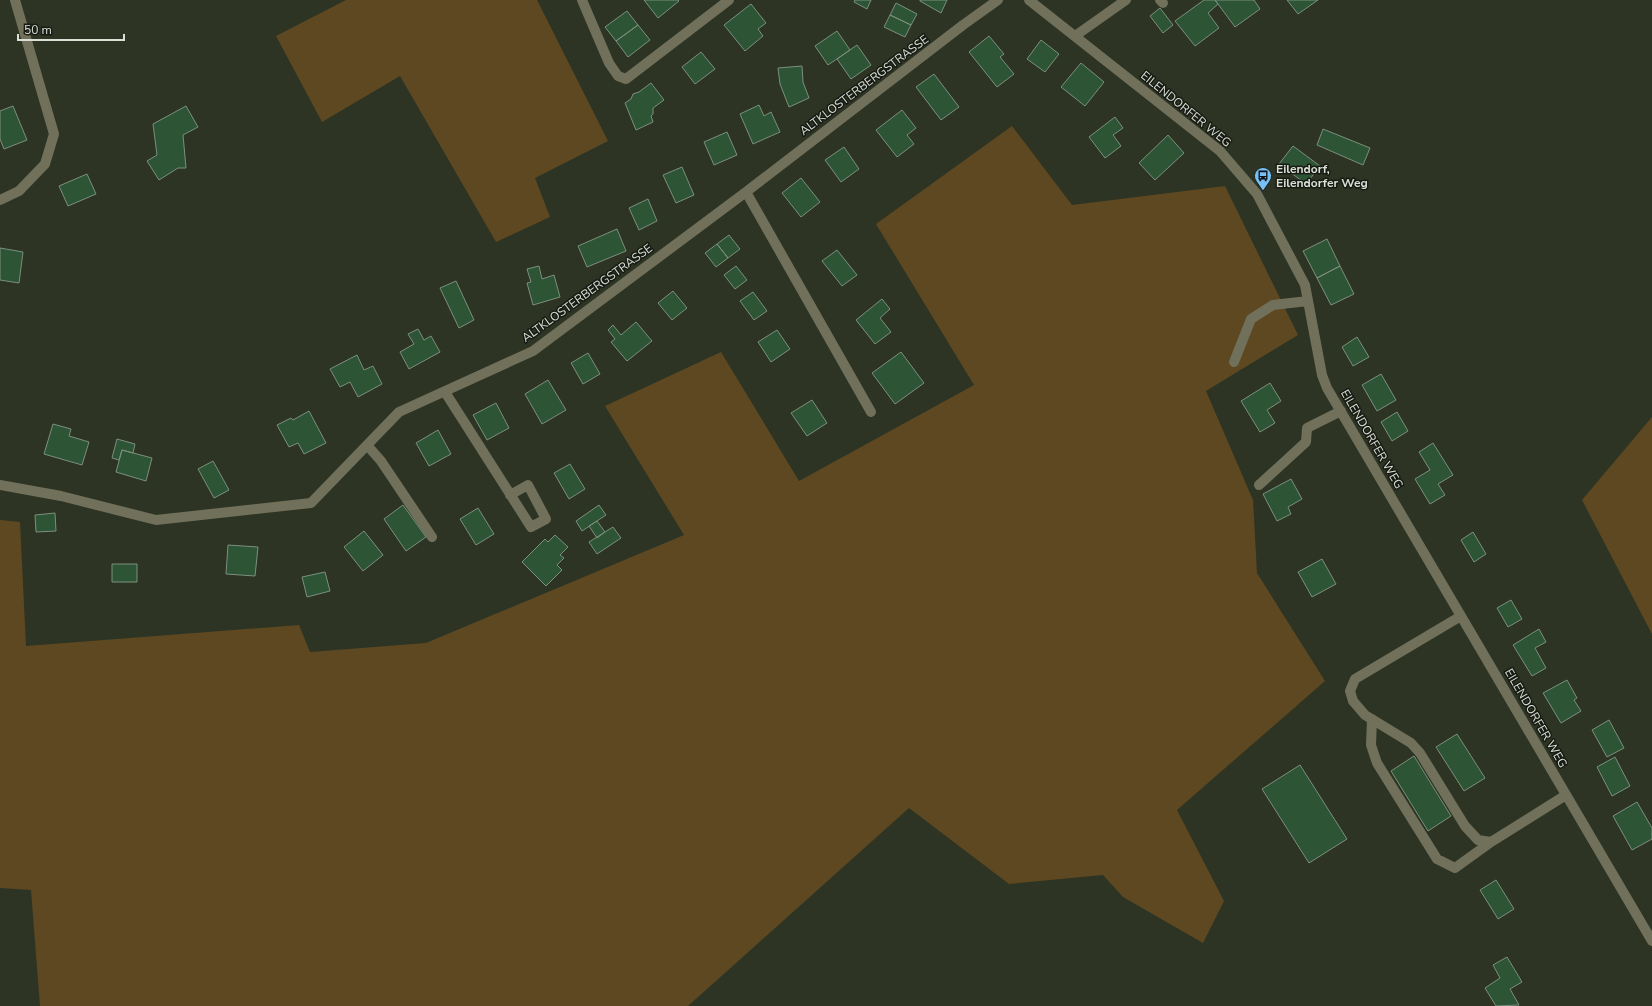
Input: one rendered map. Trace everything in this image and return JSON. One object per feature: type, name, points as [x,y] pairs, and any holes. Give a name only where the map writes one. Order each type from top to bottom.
[{"type":"street","points":[[0,200],[19,191],[45,164],[54,134],[15,0]]},
{"type":"street","points":[[582,0],[609,63],[618,76],[626,79],[729,0]]},
{"type":"street","name":"ALTKLOSTERBERGSTRASSE","points":[[0,485],[61,496],[156,520],[311,503],[399,412],[533,351],[746,192],[963,25],[998,0]]},
{"type":"street","name":"EILENDORFER WEG","points":[[1029,0],[1220,151],[1257,194],[1305,285],[1322,375],[1328,388],[1652,941]]},
{"type":"street","points":[[1075,36],[1126,0]]},
{"type":"street","points":[[746,192],[871,412]]},
{"type":"street","points":[[1234,362],[1251,319],[1273,304],[1308,301]]},
{"type":"street","points":[[445,392],[510,495]]},
{"type":"street","points":[[1259,485],[1306,442],[1307,428],[1341,411]]},
{"type":"street","points":[[367,446],[381,461],[432,536]]},
{"type":"street","points":[[1461,616],[1355,679],[1350,690],[1353,701],[1365,715],[1411,743],[1420,753],[1465,826],[1478,840],[1492,842]]},
{"type":"street","points":[[1372,719],[1371,745],[1377,763],[1437,859],[1455,868],[1492,842],[1566,795]]},
{"type":"shaded area","points":[[346,0],[537,0],[608,141],[535,178],[550,217],[496,242],[400,76],[322,122],[276,36]]},
{"type":"shaded area","points":[[1012,126],[1072,205],[1225,186],[1298,335],[1206,391],[1253,500],[1257,573],[1325,681],[1177,810],[1224,901],[1203,943],[1123,897],[1103,875],[1009,884],[909,808],[688,1006],[40,1006],[31,890],[0,888],[0,520],[20,522],[26,646],[299,625],[310,652],[426,643],[684,535],[605,406],[721,352],[799,481],[974,385],[876,224]]},
{"type":"shaded area","points":[[1652,417],[1652,634],[1582,500]]},
{"type":"building","points":[[644,0],[678,0],[679,1],[658,18]]},
{"type":"building","points":[[855,0],[871,0],[867,9],[854,2]]},
{"type":"building","points":[[920,0],[947,0],[941,13]]},
{"type":"building","points":[[1204,0],[1215,0],[1218,4],[1208,13],[1219,28],[1195,46],[1175,21]]},
{"type":"building","points":[[1215,0],[1254,0],[1260,9],[1235,27]]},
{"type":"building","points":[[1287,0],[1318,0],[1298,14]]},
{"type":"building","points":[[896,3],[917,14],[911,25],[890,15]]},
{"type":"building","points":[[751,4],[766,23],[758,29],[763,36],[745,51],[724,25]]},
{"type":"building","points":[[1160,8],[1173,25],[1163,33],[1150,16]]},
{"type":"building","points":[[627,11],[638,25],[616,41],[605,27]]},
{"type":"building","points":[[890,15],[911,25],[905,37],[884,27]]},
{"type":"building","points":[[638,25],[650,40],[628,57],[616,41]]},
{"type":"building","points":[[837,31],[850,50],[828,65],[815,46]]},
{"type":"building","points":[[989,36],[1004,54],[1000,57],[1014,74],[997,87],[969,52]]},
{"type":"building","points":[[1041,40],[1059,54],[1045,72],[1027,59]]},
{"type":"building","points":[[857,45],[871,65],[851,79],[837,59]]},
{"type":"building","points":[[701,52],[715,69],[695,84],[682,67]]},
{"type":"building","points":[[1081,63],[1104,82],[1085,106],[1061,87]]},
{"type":"building","points":[[802,66],[803,82],[809,98],[789,107],[780,84],[778,68]]},
{"type":"building","points":[[934,74],[959,107],[941,120],[916,87]]},
{"type":"building","points":[[651,83],[664,100],[653,108],[653,114],[651,116],[653,122],[636,130],[625,103],[631,99],[633,94],[639,92]]},
{"type":"building","points":[[759,105],[764,116],[771,112],[780,132],[753,144],[740,114]]},
{"type":"building","points":[[13,106],[27,140],[4,149],[0,139],[0,111]]},
{"type":"building","points":[[186,106],[198,127],[183,135],[186,168],[178,168],[159,180],[147,161],[157,155],[153,124]]},
{"type":"building","points":[[902,110],[916,128],[907,135],[914,144],[897,157],[876,130]]},
{"type":"building","points":[[1115,117],[1123,128],[1113,135],[1121,146],[1105,158],[1089,137]]},
{"type":"building","points":[[1323,129],[1370,148],[1363,165],[1317,145]]},
{"type":"building","points":[[727,132],[737,155],[714,165],[704,142]]},
{"type":"building","points":[[1168,135],[1184,153],[1155,180],[1139,163]]},
{"type":"building","points":[[1293,146],[1320,166],[1306,184],[1279,164]]},
{"type":"building","points":[[844,147],[859,169],[841,182],[825,160]]},
{"type":"building","points":[[682,167],[694,195],[676,203],[663,175]]},
{"type":"building","points":[[87,174],[96,194],[68,206],[59,186]]},
{"type":"building","points":[[801,178],[820,202],[801,217],[782,193]]},
{"type":"building","points":[[648,199],[657,221],[639,230],[629,208]]},
{"type":"building","points":[[617,229],[626,251],[587,267],[578,246]]},
{"type":"building","points":[[729,235],[740,249],[728,258],[717,244]]},
{"type":"building","points":[[1327,239],[1340,266],[1317,278],[1303,251]]},
{"type":"building","points":[[717,244],[728,258],[716,267],[705,253]]},
{"type":"building","points":[[0,248],[23,252],[19,283],[0,280]]},
{"type":"building","points":[[837,250],[857,275],[842,286],[822,261]]},
{"type":"building","points":[[539,266],[542,279],[554,275],[560,297],[533,305],[527,283],[531,282],[527,269]]},
{"type":"building","points":[[736,266],[747,280],[735,289],[724,275]]},
{"type":"building","points":[[1340,266],[1354,294],[1331,305],[1317,278]]},
{"type":"building","points":[[456,281],[474,320],[459,328],[440,288]]},
{"type":"building","points":[[673,291],[687,308],[672,320],[658,303]]},
{"type":"building","points":[[753,292],[767,311],[754,320],[740,301]]},
{"type":"building","points":[[882,299],[890,309],[880,318],[891,332],[875,344],[856,320]]},
{"type":"building","points":[[636,322],[652,341],[627,361],[611,342],[615,339],[608,330],[613,325],[621,335]]},
{"type":"building","points":[[418,329],[424,340],[431,336],[440,352],[409,369],[400,352],[414,344],[408,334]]},
{"type":"building","points":[[777,330],[790,349],[771,362],[758,342]]},
{"type":"building","points":[[1357,337],[1369,357],[1353,366],[1342,347]]},
{"type":"building","points":[[901,352],[924,383],[895,404],[872,373]]},
{"type":"building","points":[[588,353],[600,374],[583,384],[571,363]]},
{"type":"building","points":[[357,355],[364,370],[373,366],[382,384],[358,397],[350,382],[340,387],[330,369]]},
{"type":"building","points":[[1381,374],[1396,400],[1377,411],[1362,385]]},
{"type":"building","points":[[548,380],[566,410],[542,424],[525,394]]},
{"type":"building","points":[[1270,383],[1281,401],[1267,410],[1275,423],[1260,432],[1241,401]]},
{"type":"building","points":[[812,400],[827,423],[807,436],[791,413]]},
{"type":"building","points":[[496,403],[509,428],[487,440],[473,415]]},
{"type":"building","points":[[309,411],[326,443],[304,454],[298,443],[289,447],[277,425],[291,418],[293,420]]},
{"type":"building","points":[[1397,412],[1408,431],[1392,441],[1381,422]]},
{"type":"building","points":[[53,424],[71,429],[69,436],[89,442],[82,465],[44,454]]},
{"type":"building","points":[[438,430],[451,454],[429,466],[416,443]]},
{"type":"building","points":[[117,439],[135,444],[133,453],[122,450],[119,460],[112,458]]},
{"type":"building","points":[[1433,443],[1453,475],[1438,484],[1445,495],[1430,504],[1415,479],[1430,470],[1419,452]]},
{"type":"building","points":[[122,450],[152,458],[146,481],[116,472]]},
{"type":"building","points":[[213,461],[229,490],[214,498],[198,469]]},
{"type":"building","points":[[570,464],[585,489],[569,499],[554,473]]},
{"type":"building","points":[[1291,479],[1302,499],[1288,507],[1291,514],[1277,521],[1263,494]]},
{"type":"building","points":[[403,505],[426,537],[406,551],[384,519]]},
{"type":"building","points":[[599,505],[606,515],[582,531],[576,521]]},
{"type":"building","points":[[478,508],[494,534],[476,545],[460,519]]},
{"type":"building","points":[[55,513],[56,531],[36,532],[35,515]]},
{"type":"building","points":[[597,521],[605,532],[597,538],[589,526]]},
{"type":"building","points":[[613,527],[621,538],[597,554],[589,542]]},
{"type":"building","points":[[364,531],[383,555],[363,571],[344,547]]},
{"type":"building","points":[[1473,532],[1486,554],[1474,562],[1461,540]]},
{"type":"building","points":[[555,535],[568,547],[560,555],[564,558],[557,565],[562,570],[546,586],[522,562],[545,539],[548,542]]},
{"type":"building","points":[[228,545],[258,547],[255,576],[226,574]]},
{"type":"building","points":[[1322,559],[1336,584],[1312,597],[1298,572]]},
{"type":"building","points":[[112,564],[137,564],[137,582],[112,582]]},
{"type":"building","points":[[325,572],[330,591],[307,597],[302,577]]},
{"type":"building","points":[[1511,600],[1522,619],[1508,627],[1497,608]]},
{"type":"building","points":[[1539,629],[1546,642],[1535,648],[1546,668],[1532,676],[1513,645]]},
{"type":"building","points":[[1567,680],[1577,698],[1574,700],[1581,711],[1561,723],[1543,693]]},
{"type":"building","points":[[1609,720],[1624,748],[1607,757],[1592,730]]},
{"type":"building","points":[[1457,734],[1485,778],[1464,791],[1436,747]]},
{"type":"building","points":[[1414,756],[1451,816],[1428,831],[1391,771]]},
{"type":"building","points":[[1615,757],[1630,786],[1612,796],[1597,767]]},
{"type":"building","points":[[1300,765],[1347,839],[1309,863],[1262,789]]},
{"type":"building","points":[[1637,802],[1652,828],[1652,839],[1632,850],[1613,816]]},
{"type":"building","points":[[1496,880],[1514,909],[1498,919],[1480,890]]},
{"type":"building","points":[[1507,957],[1522,982],[1510,989],[1519,1005],[1496,1006],[1485,988],[1500,978],[1493,965]]},
{"type":"place","name":"Eilendorf, Eilendorfer Weg","points":[[1263,191]]}]
